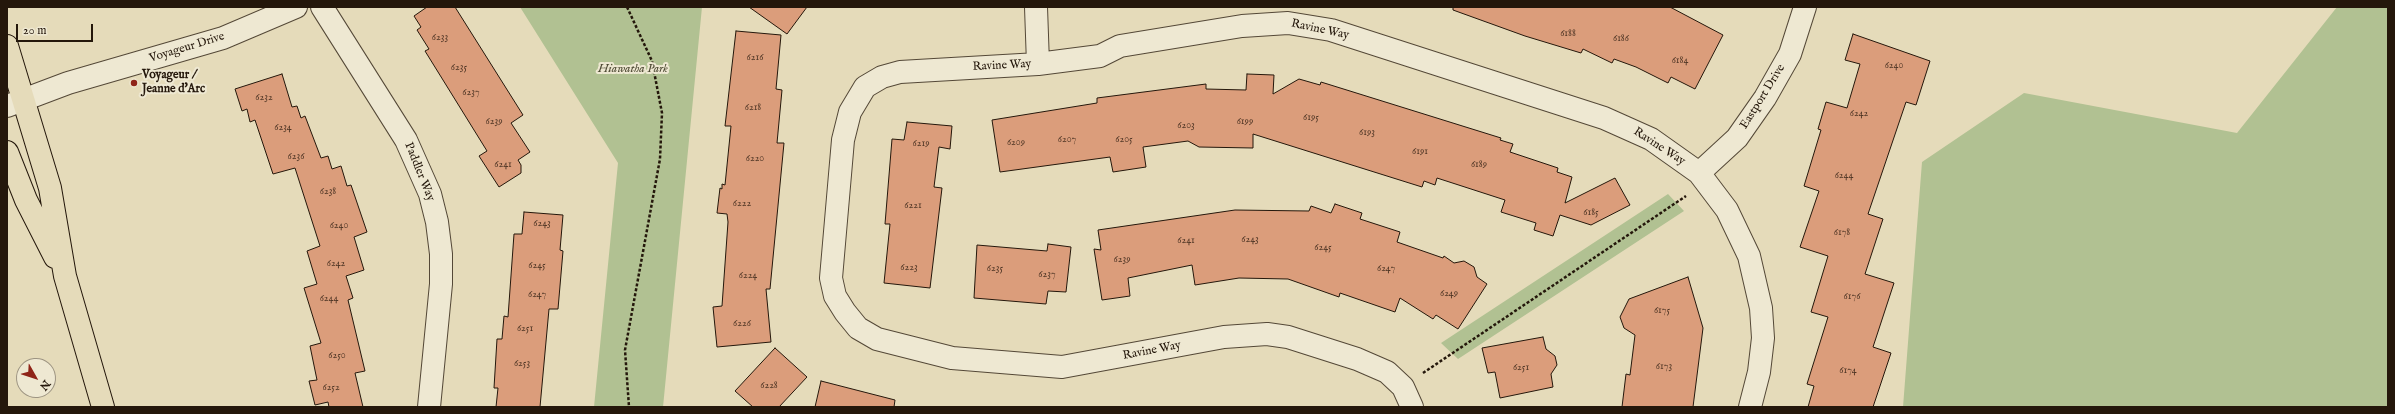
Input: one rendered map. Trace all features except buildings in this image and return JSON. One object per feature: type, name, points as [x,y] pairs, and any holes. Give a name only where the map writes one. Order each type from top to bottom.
[{"type":"main road","points":[[7,46],[16,103],[50,188],[65,276],[103,407]]},
{"type":"main road","points":[[7,152],[26,200],[65,276]]},
{"type":"street","name":"Voyageur Drive","points":[[16,103],[68,83],[223,38],[296,7]]},
{"type":"street","name":"Paddler Way","points":[[322,7],[406,140],[430,194],[437,222],[441,254],[441,284],[429,407]]},
{"type":"street","points":[[1036,7],[1038,64]]},
{"type":"street","name":"Eastport Drive","points":[[1703,178],[1737,138],[1762,103],[1790,54],[1805,7]]},
{"type":"street","name":"Ravine Way","points":[[1412,407],[1403,387],[1387,372],[1358,359],[1288,337],[1267,334],[1224,337],[1062,367],[952,358],[877,339],[858,328],[845,312],[835,296],[831,278],[843,140],[850,112],[865,87],[882,77],[900,72],[1038,64],[1100,56],[1120,46],[1242,26],[1288,23],[1332,30],[1604,118],[1651,139],[1703,178],[1727,210],[1749,256],[1756,278],[1761,308],[1763,338],[1759,372],[1750,407]]},
{"type":"path","points":[[628,7],[652,61],[662,113],[660,159],[626,350],[630,407]]},
{"type":"path","points":[[1403,387],[1703,178]]},
{"type":"green space","name":"Hiawatha Park","points":[[520,7],[702,7],[663,407],[594,407],[618,163]]},
{"type":"green space","points":[[2337,7],[2388,7],[2388,407],[1903,407],[1922,162],[2024,93],[2237,133]]},
{"type":"green space","points":[[1668,194],[1684,211],[1458,359],[1441,343]]},
{"type":"place","name":"Voyageur / Jeanne d'Arc","points":[[134,83]]}]
